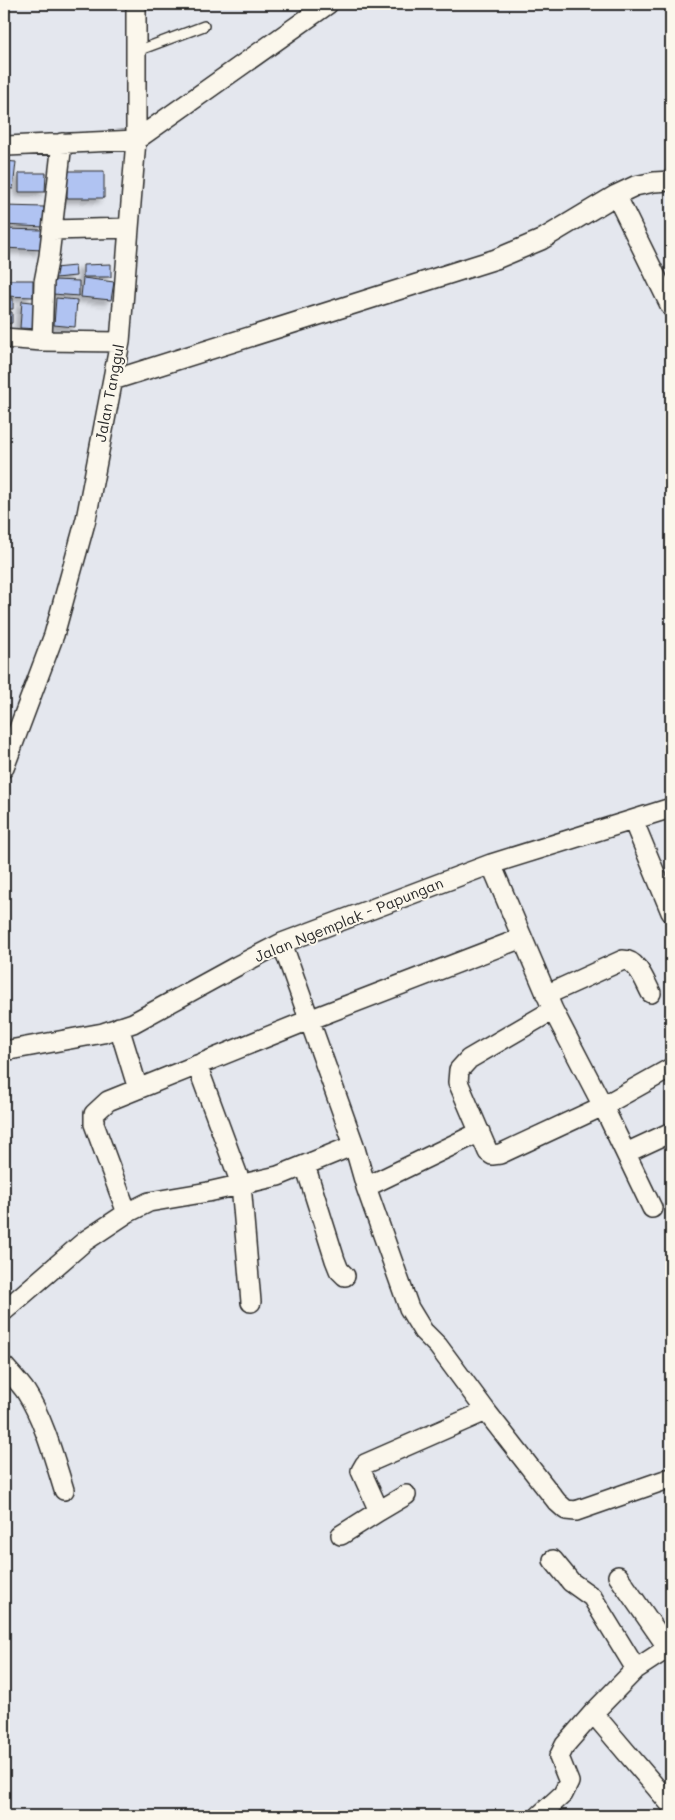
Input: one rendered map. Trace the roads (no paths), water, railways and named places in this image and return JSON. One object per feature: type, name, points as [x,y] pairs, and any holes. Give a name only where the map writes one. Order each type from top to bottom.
[{"type":"street","name":"Jalan Tanggul","points":[[4,768],[57,626],[86,519],[120,342],[136,140],[136,4]]},
{"type":"street","points":[[7,146],[136,140],[328,4]]},
{"type":"street","points":[[42,341],[44,282],[48,264],[62,143]]},
{"type":"street","points":[[113,380],[496,259],[541,240],[616,195],[635,186],[646,183],[671,182]]},
{"type":"street","points":[[616,195],[671,307]]},
{"type":"street","points":[[52,230],[129,228]]},
{"type":"street","points":[[4,338],[42,341],[120,342]]},
{"type":"street","name":"Jalan Ngemplak - Papungan","points":[[4,1051],[103,1033],[133,1023],[282,943],[491,864],[671,808]]},
{"type":"street","points":[[633,820],[671,912]]},
{"type":"street","points":[[491,864],[550,1002],[652,1208]]},
{"type":"street","points":[[128,1213],[94,1124],[94,1114],[108,1101],[309,1020],[522,938]]},
{"type":"street","points":[[282,943],[354,1145],[366,1187],[409,1308],[423,1331],[438,1346],[480,1404],[566,1510],[576,1511],[671,1478]]},
{"type":"street","points":[[651,993],[636,967],[627,960],[623,960],[550,1002],[469,1059],[459,1070],[458,1082],[488,1152],[492,1155],[500,1154],[603,1106],[671,1068]]},
{"type":"street","points":[[119,1027],[138,1089]]},
{"type":"street","points":[[196,1065],[241,1184],[251,1302]]},
{"type":"street","points":[[366,1187],[480,1132]]},
{"type":"street","points":[[626,1153],[667,1134],[671,1135]]},
{"type":"street","points":[[4,1311],[84,1241],[149,1202],[208,1192],[278,1176],[354,1145]]},
{"type":"street","points":[[305,1165],[335,1260],[339,1270],[345,1276]]},
{"type":"street","points":[[4,1366],[19,1382],[33,1403],[64,1490]]},
{"type":"street","points":[[379,1511],[361,1471],[365,1464],[480,1404]]},
{"type":"street","points":[[341,1535],[406,1495]]},
{"type":"street","points":[[553,1560],[571,1582],[592,1597],[636,1669]]},
{"type":"street","points":[[539,1816],[563,1794],[569,1782],[559,1757],[565,1745],[636,1669],[670,1647],[618,1576]]},
{"type":"street","points":[[593,1713],[671,1806]]},
{"type":"lane","points":[[137,51],[204,26]]}]
